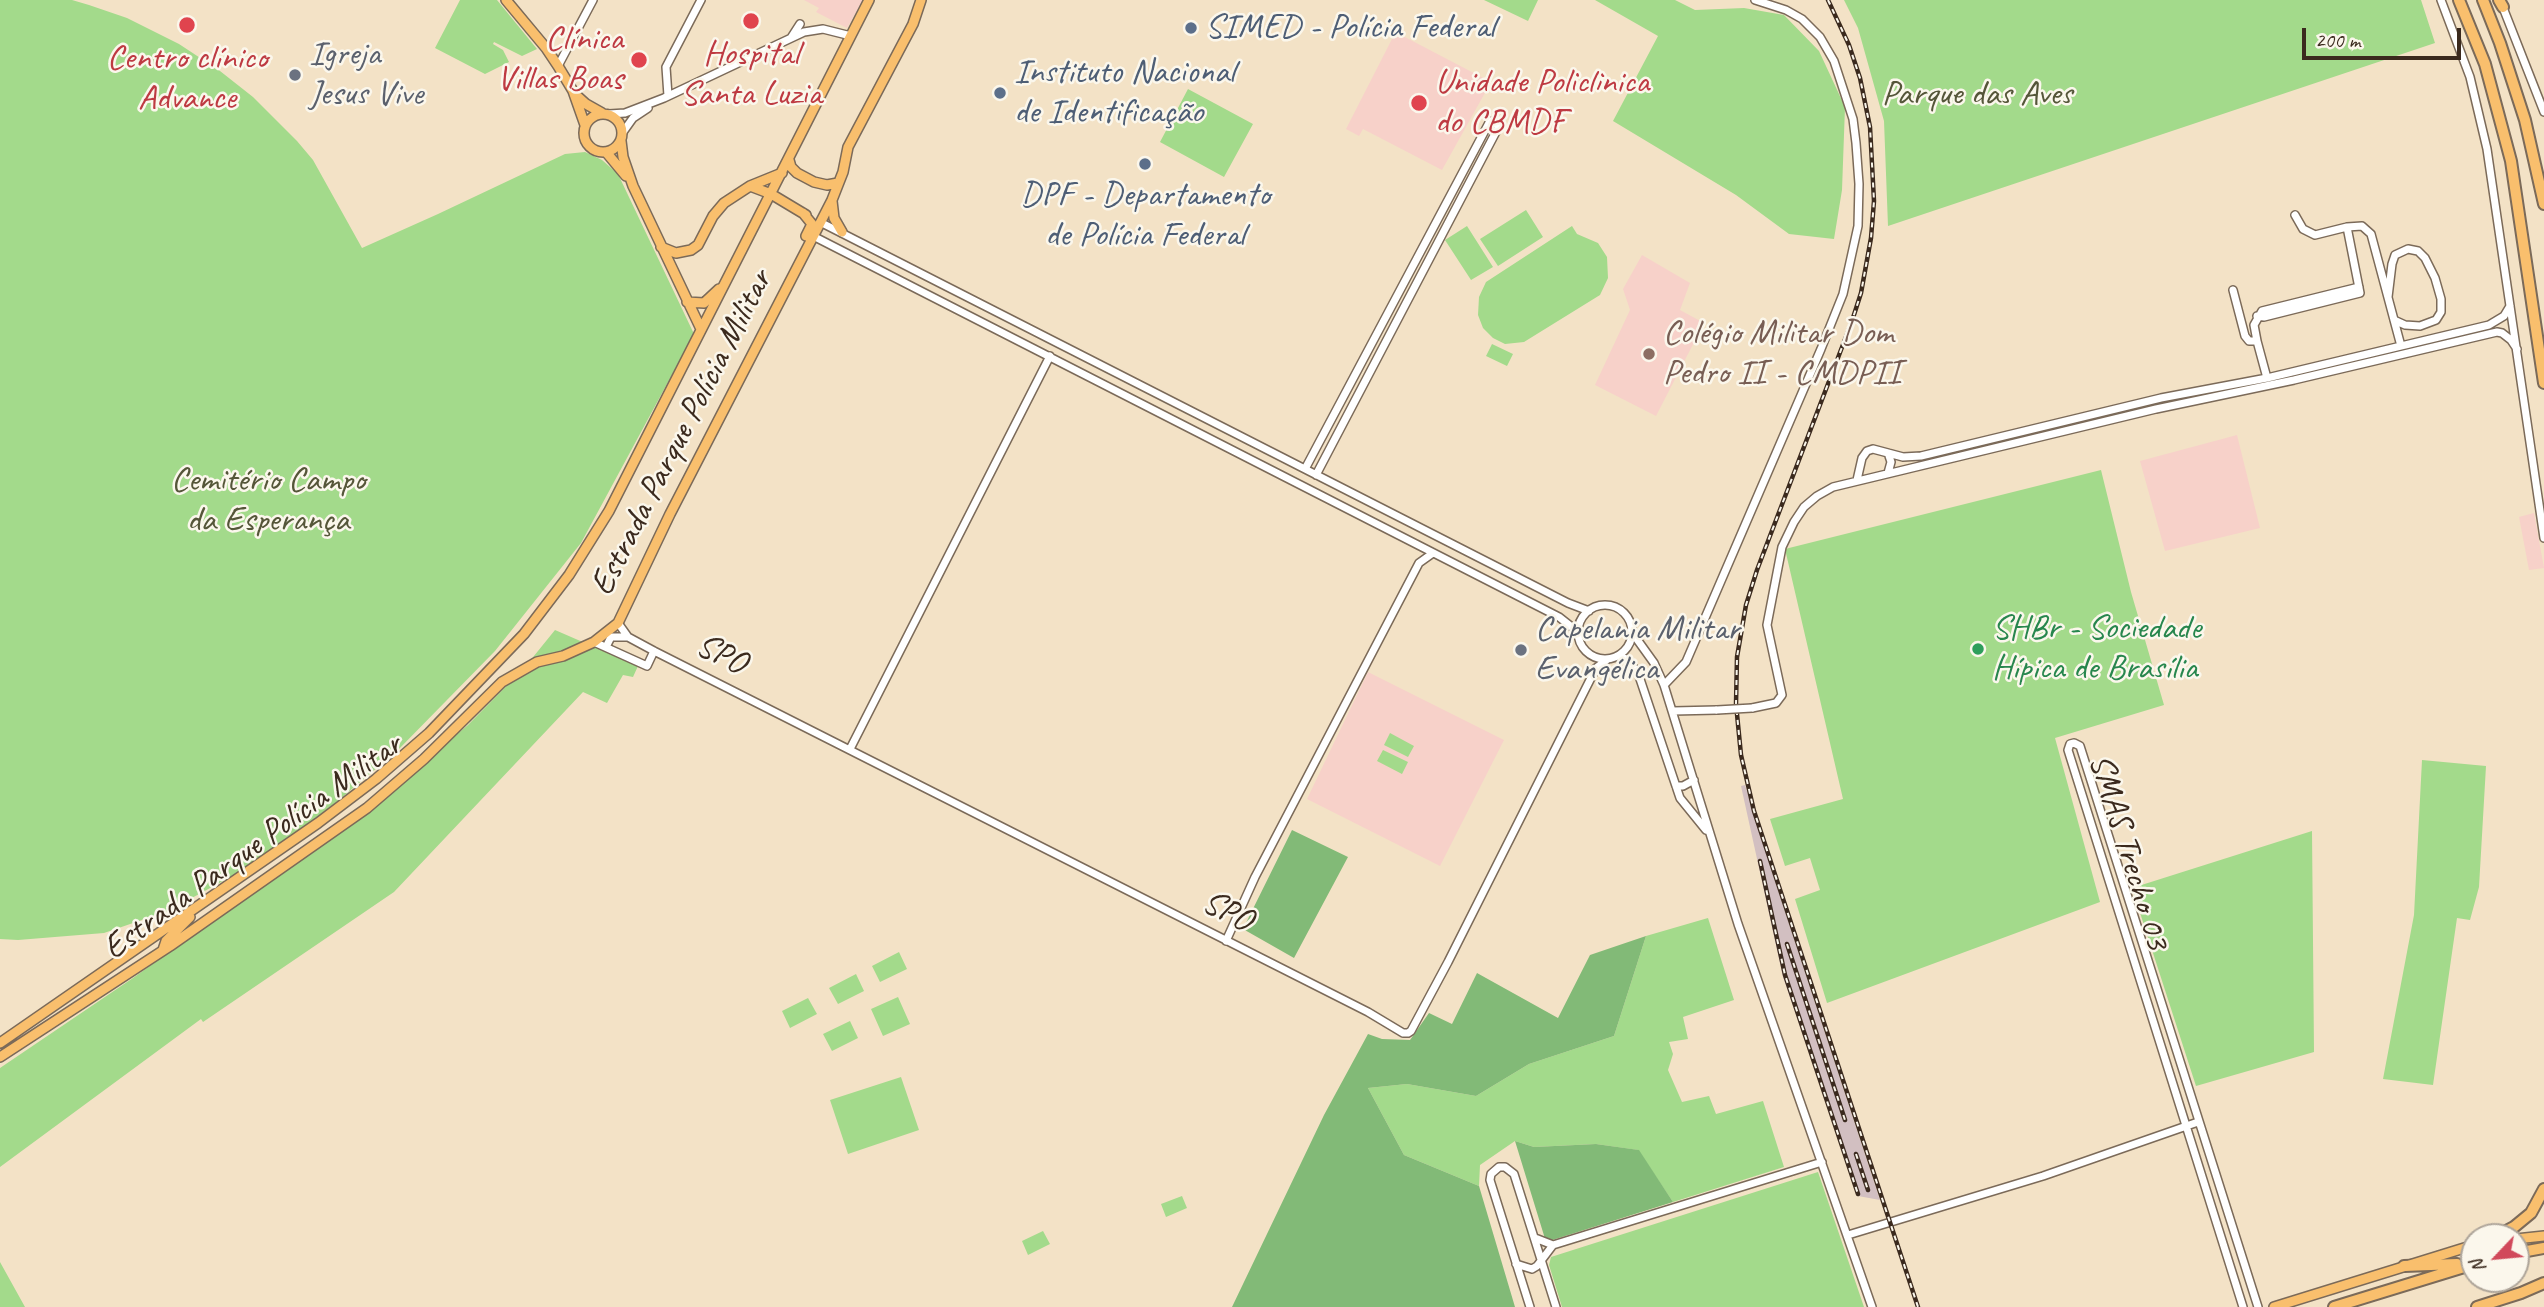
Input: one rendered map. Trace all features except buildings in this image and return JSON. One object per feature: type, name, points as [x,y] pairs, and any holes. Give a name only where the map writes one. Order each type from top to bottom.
[{"type":"highway","points":[[2459,0],[2485,64],[2511,161],[2544,383]]},
{"type":"highway","points":[[2483,0],[2525,120],[2544,204]]},
{"type":"highway","points":[[2502,122],[2510,113],[2517,113],[2525,120]]},
{"type":"highway","points":[[2519,1223],[2530,1213],[2544,1189]]},
{"type":"highway","points":[[2404,1266],[2460,1264]]},
{"type":"highway","points":[[2334,1307],[2460,1267]]},
{"type":"highway","points":[[2477,1307],[2521,1293]]},
{"type":"main road","points":[[506,0],[558,66],[573,91],[585,125],[584,137],[588,144],[598,152],[606,152],[616,148],[622,137]]},
{"type":"main road","name":"Estrada Parque Polícia Militar","points":[[0,1043],[318,823],[376,779],[429,733],[524,634],[569,575],[609,511],[869,0]]},
{"type":"main road","name":"Estrada Parque Polícia Militar","points":[[0,1059],[367,808],[424,759],[502,682],[537,662],[564,656],[594,642],[618,623],[670,514],[832,200],[848,147],[913,24],[921,0]]},
{"type":"main road","points":[[573,91],[586,104],[619,121],[623,157],[633,186],[701,329]]},
{"type":"main road","points":[[585,125],[592,117],[606,114]]},
{"type":"main road","points":[[606,152],[633,186]]},
{"type":"main road","points":[[789,160],[797,173],[814,182],[827,186],[838,183]]},
{"type":"main road","points":[[661,247],[676,253],[691,250],[698,245],[713,216],[724,203],[750,186],[782,173]]},
{"type":"main road","points":[[750,186],[771,194],[820,222]]},
{"type":"main road","points":[[832,200],[834,218],[842,232]]},
{"type":"main road","points":[[765,330],[766,320],[810,228],[810,220],[803,213]]},
{"type":"main road","points":[[687,302],[704,303],[723,286]]},
{"type":"main road","points":[[424,759],[416,760],[414,755],[429,733]]},
{"type":"main road","points":[[367,808],[384,787],[383,781],[376,779]]},
{"type":"main road","points":[[163,950],[172,933],[220,890]]},
{"type":"main road","points":[[2274,1307],[2460,1249]]},
{"type":"street","points":[[558,66],[593,0]]},
{"type":"street","points":[[666,97],[667,65],[701,0]]},
{"type":"street","points":[[1664,685],[1686,662],[1821,349],[1843,294],[1858,226],[1859,184],[1853,119],[1834,61],[1820,37],[1802,19],[1786,9],[1755,0]]},
{"type":"street","points":[[2441,0],[2470,77],[2487,149],[2544,538]]},
{"type":"street","points":[[2501,2],[2544,112]]},
{"type":"street","points":[[791,38],[800,24]]},
{"type":"street","points":[[606,114],[625,113],[666,97],[811,30],[827,31],[848,40]]},
{"type":"street","points":[[667,76],[676,92]]},
{"type":"street","points":[[622,137],[633,118],[666,97]]},
{"type":"street","points":[[1305,469],[1490,121],[1498,125],[1316,475]]},
{"type":"street","points":[[1484,134],[1492,139]]},
{"type":"street","points":[[2295,215],[2303,229],[2315,235],[2362,226],[2369,230],[2401,346]]},
{"type":"street","points":[[1438,221],[1446,224]]},
{"type":"street","points":[[820,222],[1588,611]]},
{"type":"street","points":[[2267,378],[2254,325],[2257,316],[2264,317],[2358,295],[2359,287],[2347,228]]},
{"type":"street","points":[[813,236],[1559,617],[1578,632]]},
{"type":"street","points":[[2388,297],[2395,255],[2408,250],[2422,253],[2438,288],[2441,312],[2436,320],[2420,326],[2405,326],[2394,320]]},
{"type":"street","points":[[2233,290],[2245,336],[2249,341],[2257,341]]},
{"type":"street","points":[[955,308],[954,299],[962,293]]},
{"type":"street","points":[[1399,295],[1408,298]]},
{"type":"street","points":[[1857,480],[1861,458],[1867,451],[1878,449],[1903,457],[1921,456],[2161,398],[2267,378],[2489,325],[2504,316],[2510,306]]},
{"type":"street","points":[[1011,336],[1017,328],[1017,321]]},
{"type":"street","points":[[1673,711],[1752,708],[1776,703],[1782,695],[1767,625],[1779,559],[1785,538],[1794,522],[1810,501],[1833,486],[2497,332],[2505,335],[2517,349]]},
{"type":"street","points":[[850,749],[1050,356]]},
{"type":"street","points":[[1361,367],[1370,372]]},
{"type":"street","points":[[1119,391],[1124,391],[1127,387],[1127,378]]},
{"type":"street","points":[[1327,430],[1339,431]]},
{"type":"street","points":[[1244,456],[1243,447],[1250,442]]},
{"type":"street","points":[[1888,453],[1891,462],[1888,473]]},
{"type":"street","points":[[1860,466],[1868,475],[1874,476]]},
{"type":"street","points":[[1318,495],[1327,490],[1326,480]]},
{"type":"street","points":[[1416,544],[1419,563]]},
{"type":"street","points":[[1226,941],[1255,877],[1419,563],[1433,553]]},
{"type":"street","points":[[1479,576],[1487,561]]},
{"type":"street","points":[[1631,631],[1628,645],[1617,656],[1608,659],[1594,657],[1582,647],[1578,632],[1579,624],[1588,611],[1601,606],[1615,608],[1626,617],[1631,631],[1654,663],[1664,685],[1709,834],[1872,1307]]},
{"type":"street","name":"SPO","points":[[618,623],[628,637],[654,651],[1368,1012],[1403,1033],[1411,1031],[1597,668],[1608,659]]},
{"type":"street","points":[[606,647],[611,637],[628,637]]},
{"type":"street","name":"SPO","points":[[594,642],[647,666],[654,651]]},
{"type":"street","points":[[1617,656],[1627,659],[1638,673],[1683,803],[1709,834]]},
{"type":"street","points":[[1594,657],[1597,668]]},
{"type":"street","name":"SMAS Trecho 03","points":[[2243,1307],[2068,750],[2072,743],[2080,746],[2258,1307]]},
{"type":"street","points":[[1676,786],[1694,780]]},
{"type":"street","points":[[2155,1028],[2167,1024]]},
{"type":"street","points":[[1848,1235],[2043,1176],[2198,1122]]},
{"type":"street","points":[[1517,1264],[1532,1269],[1542,1261],[1553,1245],[1822,1162]]},
{"type":"street","points":[[1530,1307],[1490,1180],[1491,1174],[1499,1167],[1505,1167],[1514,1174],[1556,1307]]},
{"type":"street","points":[[1535,1238],[1553,1245]]},
{"type":"street","points":[[2238,1292],[2251,1287]]},
{"type":"shaded area","points":[[804,0],[863,0],[847,28],[816,12],[819,8]]},
{"type":"shaded area","name":"Unidade Policlinica do CBMDF","points":[[1401,35],[1491,82],[1442,170],[1363,129],[1359,136],[1346,129],[1392,39]]},
{"type":"shaded area","name":"Colégio Militar Dom Pedro II - CMDPII","points":[[1642,255],[1690,283],[1680,310],[1704,323],[1656,416],[1595,385],[1630,310],[1623,289]]},
{"type":"shaded area","points":[[2237,435],[2260,528],[2165,551],[2140,461]]},
{"type":"shaded area","points":[[2534,513],[2544,568],[2529,570],[2519,517]]},
{"type":"shaded area","points":[[1368,672],[1504,740],[1440,866],[1307,799]]},
{"type":"shaded area","points":[[1745,785],[1880,1200],[1858,1196],[1783,977],[1741,786]]},
{"type":"green space","name":"Cemitério Campo da Esperança","points":[[0,0],[72,0],[89,5],[127,18],[179,44],[220,71],[253,97],[313,160],[362,248],[565,154],[585,152],[602,160],[618,174],[694,334],[581,543],[495,651],[397,751],[286,841],[234,875],[168,911],[104,933],[18,940],[0,939]]},
{"type":"green space","points":[[460,0],[497,0],[537,49],[522,56],[494,42],[493,44],[503,50],[509,62],[485,74],[435,48]]},
{"type":"green space","points":[[1484,0],[1538,0],[1528,21]]},
{"type":"green space","points":[[1595,0],[1675,0],[1695,10],[1744,8],[1784,15],[1819,51],[1845,107],[1842,190],[1834,239],[1789,234],[1736,195],[1613,121],[1658,36]]},
{"type":"green space","name":"Parque das Aves","points":[[1844,0],[2421,0],[2435,43],[1888,226],[1884,121],[1858,28]]},
{"type":"green space","points":[[1188,89],[1253,124],[1224,177],[1160,142]]},
{"type":"green space","points":[[1526,210],[1543,237],[1498,266],[1480,239]]},
{"type":"green space","points":[[1467,226],[1493,267],[1471,280],[1445,240]]},
{"type":"green space","points":[[1572,226],[1577,234],[1598,243],[1607,257],[1608,278],[1600,295],[1524,342],[1505,344],[1493,338],[1483,328],[1478,315],[1479,297],[1486,282]]},
{"type":"green space","points":[[1492,344],[1513,354],[1507,366],[1486,356]]},
{"type":"green space","name":"SHBr - Sociedade Hípica de Brasília","points":[[2101,470],[2131,592],[2164,705],[2055,738],[2100,902],[1827,1003],[1795,899],[1820,890],[1810,858],[1785,866],[1770,819],[1843,799],[1785,549]]},
{"type":"green space","points":[[555,630],[638,666],[633,677],[623,675],[607,703],[583,692],[394,892],[203,1022],[201,1019],[0,1167],[0,1068],[133,978],[352,821],[468,725],[525,667]]},
{"type":"green space","points":[[1390,733],[1414,746],[1408,757],[1384,745]]},
{"type":"green space","points":[[1383,750],[1408,762],[1402,774],[1377,761]]},
{"type":"green space","points":[[2422,760],[2486,766],[2479,887],[2470,920],[2457,918],[2433,1085],[2383,1079],[2414,915]]},
{"type":"green space","points":[[1292,830],[1348,857],[1294,958],[1243,929]]},
{"type":"green space","points":[[2312,831],[2314,1052],[2196,1086],[2132,888]]},
{"type":"green space","points":[[1708,918],[1734,1000],[1683,1017],[1688,1039],[1669,1042],[1673,1054],[1668,1070],[1682,1102],[1709,1096],[1716,1114],[1763,1101],[1784,1167],[1673,1202],[1638,1150],[1596,1144],[1534,1147],[1515,1141],[1480,1165],[1479,1186],[1404,1155],[1368,1088],[1407,1084],[1476,1096],[1529,1064],[1614,1036],[1646,936]]},
{"type":"green space","points":[[1646,936],[1614,1036],[1529,1064],[1476,1096],[1407,1084],[1368,1088],[1404,1155],[1479,1186],[1515,1307],[1232,1307],[1324,1115],[1368,1034],[1382,1039],[1410,1040],[1429,1013],[1452,1024],[1477,973],[1558,1018],[1590,955]]},
{"type":"green space","points":[[899,952],[907,969],[880,982],[872,966]]},
{"type":"green space","points":[[856,974],[864,991],[838,1004],[829,988]]},
{"type":"green space","points":[[898,997],[910,1024],[883,1036],[871,1009]]},
{"type":"green space","points":[[808,998],[817,1014],[790,1028],[782,1011]]},
{"type":"green space","points":[[850,1021],[858,1038],[832,1051],[823,1034]]},
{"type":"green space","points":[[901,1077],[919,1130],[848,1154],[830,1100]]},
{"type":"green space","points":[[1515,1141],[1534,1147],[1596,1144],[1639,1150],[1673,1202],[1546,1242]]},
{"type":"green space","points":[[1818,1172],[1864,1307],[1562,1307],[1549,1265],[1551,1257]]},
{"type":"green space","points":[[1182,1196],[1187,1208],[1166,1217],[1161,1204]]},
{"type":"green space","points":[[1043,1231],[1050,1244],[1028,1255],[1022,1241]]},
{"type":"green space","points":[[0,1262],[25,1307],[0,1307]]},
{"type":"railway","points":[[1828,0],[1849,45],[1860,78],[1870,127],[1874,201],[1871,238],[1861,293],[1852,321],[1746,605],[1737,657],[1736,704],[1741,755],[1754,811],[1918,1307]]},
{"type":"railway","points":[[1760,861],[1785,975],[1858,1194]]},
{"type":"railway","points":[[1787,944],[1845,1120]]},
{"type":"railway","points":[[1856,1154],[1868,1190]]},
{"type":"place","name":"Hospital Santa Luzia","points":[[751,21]]},
{"type":"place","name":"Centro clínico Advance","points":[[187,25]]},
{"type":"place","name":"SIMED - Polícia Federal","points":[[1191,28]]},
{"type":"place","name":"Clínica Villas Boas","points":[[639,60]]},
{"type":"place","name":"Igreja Jesus Vive","points":[[295,75]]},
{"type":"place","name":"Instituto Nacional de Identificação","points":[[1000,93]]},
{"type":"place","name":"Unidade Policlinica do CBMDF","points":[[1419,103]]},
{"type":"place","name":"DPF - Departamento de Polícia Federal","points":[[1145,164]]},
{"type":"place","name":"Colégio Militar Dom Pedro II - CMDPII","points":[[1649,354]]},
{"type":"place","name":"SHBr - Sociedade Hípica de Brasília","points":[[1978,649]]},
{"type":"place","name":"Capelania Militar Evangélica","points":[[1521,650]]}]
